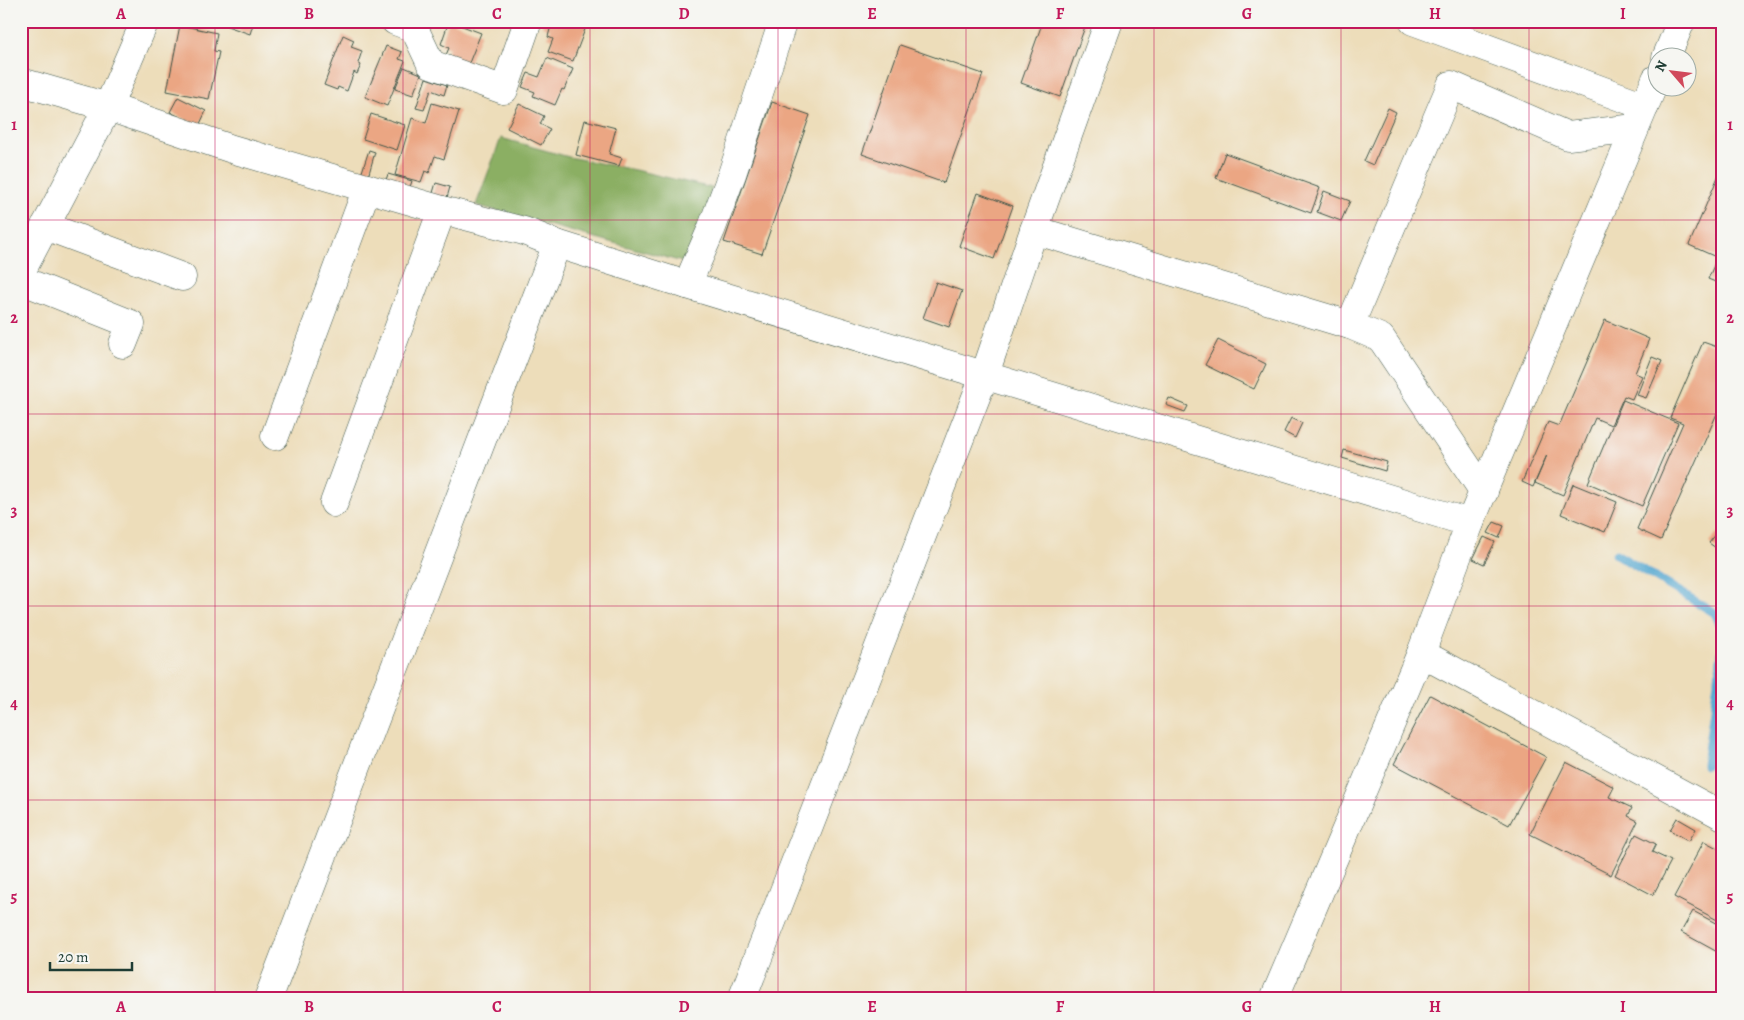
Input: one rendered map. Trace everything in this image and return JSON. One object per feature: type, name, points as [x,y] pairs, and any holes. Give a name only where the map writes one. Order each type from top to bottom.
[{"type":"street","points":[[21,272],[108,107],[144,21]]},
{"type":"street","points":[[395,21],[414,28],[431,64],[504,90],[528,21]]},
{"type":"street","points":[[687,285],[711,230],[732,174],[784,21]]},
{"type":"street","points":[[742,999],[984,374],[1109,21]]},
{"type":"street","points":[[1413,21],[1640,117]]},
{"type":"street","points":[[1670,48],[1681,21]]},
{"type":"street","points":[[21,82],[108,107],[232,149],[442,210],[524,231],[557,244],[687,285],[1470,523]]},
{"type":"street","points":[[1350,325],[1451,85],[1568,136],[1640,117]]},
{"type":"street","points":[[1274,999],[1421,654],[1470,523],[1648,98]]},
{"type":"street","points":[[275,436],[367,188]]},
{"type":"street","points":[[334,503],[442,210]]},
{"type":"street","points":[[45,226],[182,277]]},
{"type":"street","points":[[1034,230],[1350,325],[1381,338],[1484,492]]},
{"type":"street","points":[[268,999],[557,244]]},
{"type":"street","points":[[21,280],[131,324],[123,344]]},
{"type":"street","points":[[1421,654],[1722,814]]},
{"type":"green space","points":[[501,138],[569,157],[712,188],[709,207],[686,263],[476,205]]},
{"type":"building","points":[[229,21],[254,21],[250,34],[227,26]]},
{"type":"building","points":[[449,21],[481,33],[469,63],[446,55],[449,48],[441,44]]},
{"type":"building","points":[[544,21],[579,21],[587,24],[573,61],[548,52],[553,39],[548,37],[550,29],[542,26]]},
{"type":"building","points":[[1043,21],[1087,21],[1060,97],[1021,83]]},
{"type":"building","points":[[180,25],[217,33],[214,51],[219,52],[209,99],[167,91]]},
{"type":"building","points":[[343,35],[354,40],[351,47],[362,51],[358,63],[361,65],[357,74],[354,72],[347,91],[338,87],[337,90],[324,85]]},
{"type":"building","points":[[900,45],[983,74],[944,183],[862,154]]},
{"type":"building","points":[[386,46],[402,52],[399,59],[405,61],[387,106],[365,97]]},
{"type":"building","points":[[547,58],[573,69],[555,105],[533,96],[535,92],[522,87],[528,73],[539,77]]},
{"type":"building","points":[[404,67],[421,74],[413,95],[395,89]]},
{"type":"building","points":[[426,78],[447,85],[444,95],[431,90],[424,110],[416,108]]},
{"type":"building","points":[[178,97],[206,111],[199,126],[170,112]]},
{"type":"building","points":[[772,102],[810,115],[762,254],[724,242]]},
{"type":"building","points":[[432,103],[459,111],[444,159],[435,156],[429,173],[425,171],[421,182],[395,175],[412,118],[426,123]]},
{"type":"building","points":[[519,104],[544,116],[540,124],[550,129],[541,145],[507,128]]},
{"type":"building","points":[[1388,108],[1396,112],[1373,165],[1364,161]]},
{"type":"building","points":[[371,114],[405,125],[397,150],[363,139]]},
{"type":"building","points":[[585,120],[616,128],[609,154],[622,158],[619,166],[576,155]]},
{"type":"building","points":[[369,150],[375,152],[368,177],[361,175]]},
{"type":"building","points":[[1225,153],[1320,188],[1311,213],[1216,178]]},
{"type":"building","points":[[1723,165],[1723,241],[1716,257],[1689,245]]},
{"type":"building","points":[[388,174],[412,181],[409,190],[385,183]]},
{"type":"building","points":[[436,183],[450,187],[446,201],[432,196]]},
{"type":"building","points":[[1324,191],[1350,201],[1341,221],[1317,212]]},
{"type":"building","points":[[978,193],[1013,206],[994,259],[959,246]]},
{"type":"building","points":[[1723,245],[1723,285],[1708,279]]},
{"type":"building","points":[[936,282],[962,291],[949,327],[923,318]]},
{"type":"building","points":[[1605,320],[1649,339],[1635,373],[1642,376],[1632,399],[1624,396],[1611,425],[1595,418],[1563,495],[1535,483],[1547,455],[1533,487],[1522,482],[1548,422],[1559,426]]},
{"type":"building","points":[[1218,340],[1266,364],[1254,389],[1205,365]]},
{"type":"building","points":[[1703,342],[1717,347],[1718,344],[1723,346],[1723,400],[1661,540],[1637,529],[1683,423],[1670,418]]},
{"type":"building","points":[[1652,357],[1662,361],[1646,398],[1637,395]]},
{"type":"building","points":[[1169,398],[1188,406],[1185,412],[1166,405]]},
{"type":"building","points":[[1623,400],[1678,423],[1642,506],[1588,483]]},
{"type":"building","points":[[1291,418],[1302,423],[1295,438],[1284,432]]},
{"type":"building","points":[[1344,450],[1387,462],[1385,471],[1342,458]]},
{"type":"building","points":[[1573,484],[1617,502],[1605,532],[1561,514]]},
{"type":"building","points":[[1494,522],[1504,526],[1499,538],[1488,533]]},
{"type":"building","points":[[1717,533],[1723,538],[1723,553],[1709,543]]},
{"type":"building","points":[[1484,537],[1495,542],[1484,564],[1473,559]]},
{"type":"building","points":[[1430,695],[1546,757],[1509,825],[1394,764]]},
{"type":"building","points":[[1566,762],[1614,787],[1609,797],[1632,808],[1628,816],[1638,821],[1611,875],[1530,834]]},
{"type":"building","points":[[1677,818],[1696,829],[1689,841],[1670,830]]},
{"type":"building","points":[[1636,834],[1656,844],[1652,852],[1671,861],[1653,895],[1615,875]]},
{"type":"building","points":[[1704,841],[1723,851],[1723,923],[1674,897]]},
{"type":"building","points":[[1693,911],[1723,927],[1721,954],[1681,932]]},
{"type":"waterway","points":[[1616,554],[1715,613],[1723,630]]},
{"type":"waterway","points":[[1706,765],[1723,647]]}]
